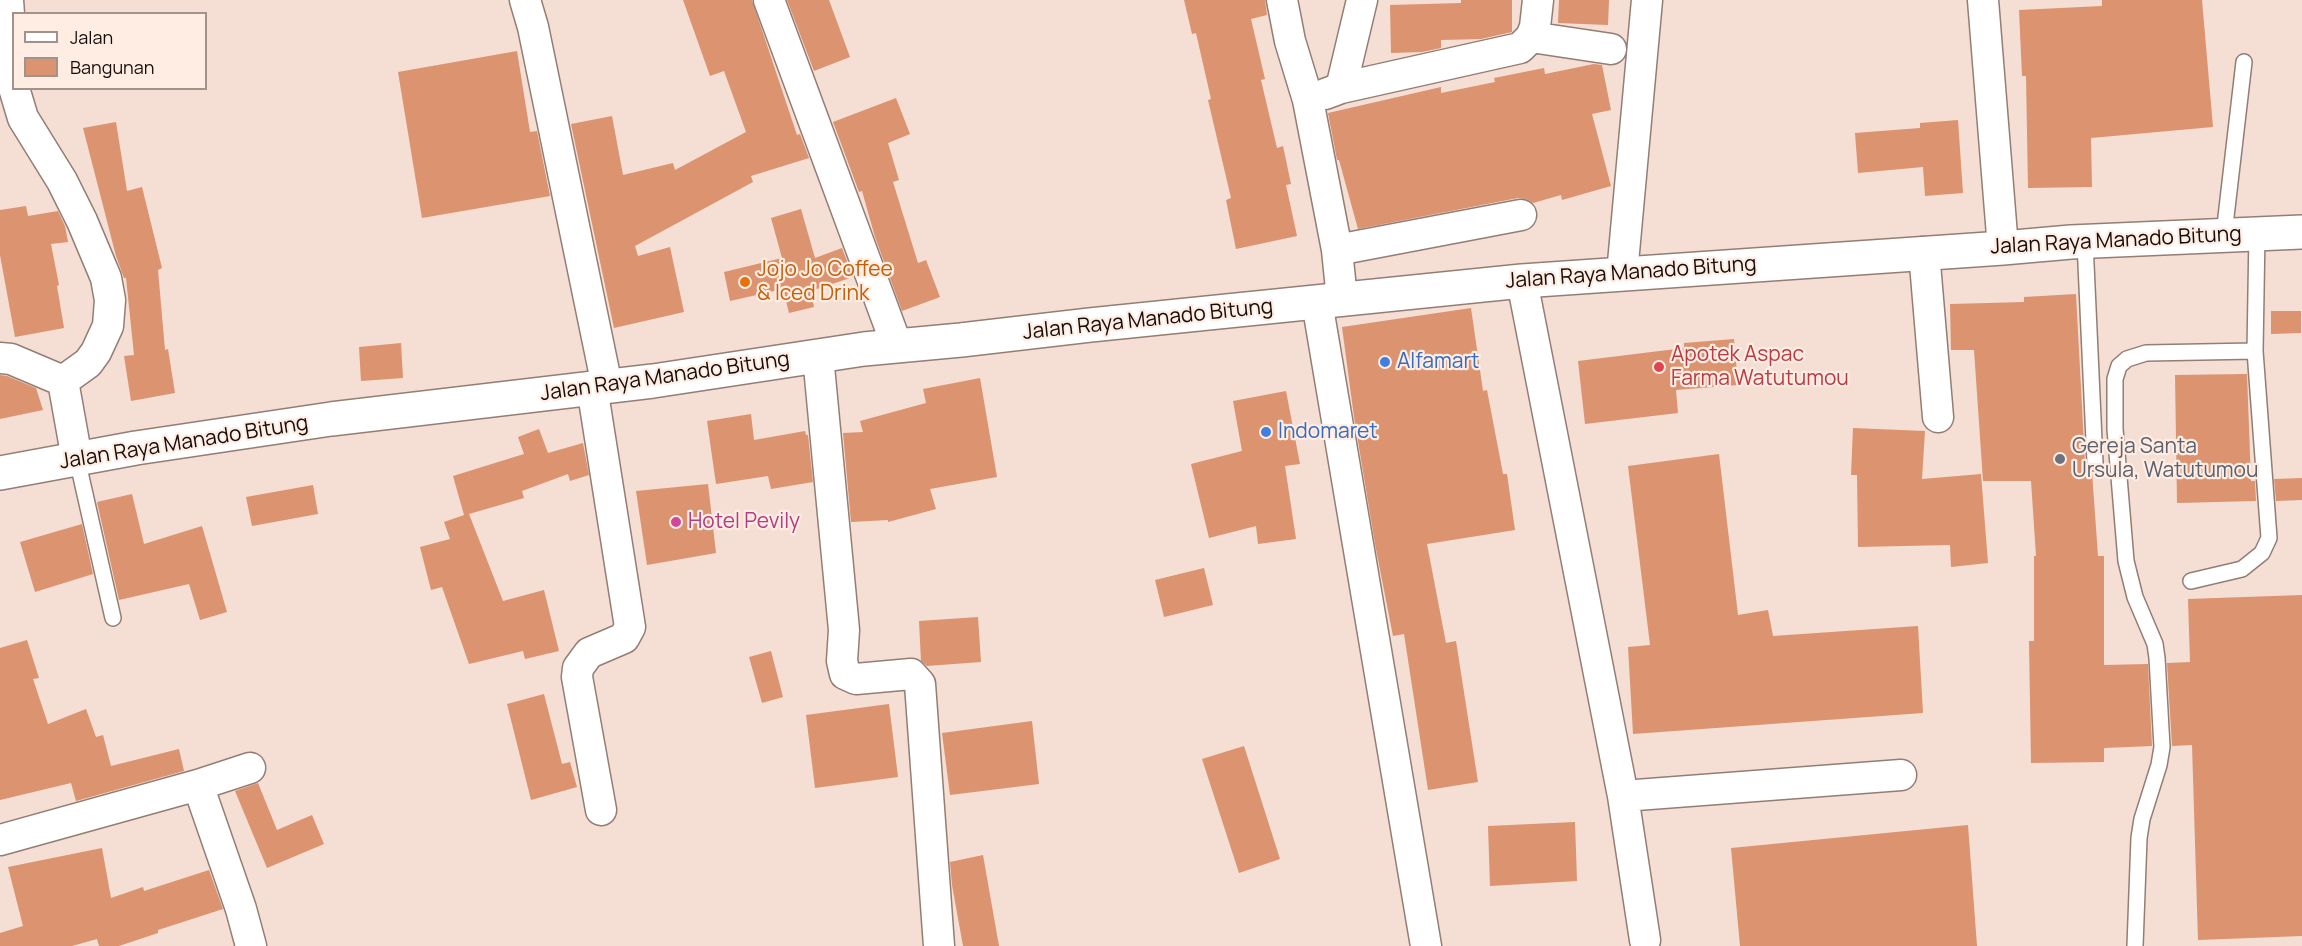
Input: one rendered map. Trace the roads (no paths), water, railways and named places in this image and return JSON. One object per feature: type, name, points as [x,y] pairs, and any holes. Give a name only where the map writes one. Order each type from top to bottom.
[{"type":"highway","name":"Jalan Raya Manado Bitung","points":[[0,473],[136,448],[331,419],[599,387],[897,346],[1522,281],[1924,252],[2224,234],[2302,232]]},
{"type":"street","points":[[8,0],[12,58]]},
{"type":"street","points":[[525,0],[533,27],[599,387],[630,627],[628,634],[621,640],[589,653],[578,668],[577,677],[601,810]]},
{"type":"street","points":[[769,0],[897,346]]},
{"type":"street","points":[[1282,0],[1290,41],[1308,100],[1337,250],[1329,301],[1426,946]]},
{"type":"street","points":[[1341,88],[1362,0]]},
{"type":"street","points":[[1308,100],[1341,88],[1520,48],[1531,37],[1535,27],[1538,0]]},
{"type":"street","points":[[1622,274],[1647,0]]},
{"type":"street","points":[[1983,0],[2003,248]]},
{"type":"street","points":[[1531,37],[1611,49]]},
{"type":"street","points":[[15,90],[23,118],[62,181],[82,221],[106,278],[110,300],[108,326],[96,352],[88,363],[63,381]]},
{"type":"street","points":[[1337,250],[1521,215]]},
{"type":"street","points":[[1924,252],[1938,417]]},
{"type":"street","points":[[1522,281],[1623,796],[1644,940]]},
{"type":"street","points":[[818,356],[844,630],[842,661],[846,674],[856,679],[911,674],[920,684],[939,946]]},
{"type":"street","points":[[0,358],[11,359],[63,381]]},
{"type":"street","points":[[63,381],[77,459]]},
{"type":"street","points":[[0,840],[198,785],[250,768]]},
{"type":"street","points":[[1623,796],[1901,775]]},
{"type":"street","points":[[198,785],[241,909],[251,946]]},
{"type":"lane","points":[[2224,234],[2244,62]]},
{"type":"lane","points":[[2191,580],[2242,569],[2262,553],[2269,538],[2255,351],[2258,233]]},
{"type":"lane","points":[[2085,242],[2095,463]]},
{"type":"lane","points":[[2135,946],[2139,838],[2162,747],[2155,644],[2135,597],[2126,561],[2115,429],[2116,371],[2127,359],[2146,353],[2255,351]]},
{"type":"lane","points":[[77,459],[113,618]]},
{"type":"place","name":"Jojo Jo Coffee & Iced Drink","points":[[745,282]]},
{"type":"place","name":"Alfamart","points":[[1385,362]]},
{"type":"place","name":"Apotek Aspac Farma Watutumou","points":[[1659,367]]},
{"type":"place","name":"Indomaret","points":[[1266,432]]},
{"type":"place","name":"Gereja Santa Ursula, Watutumou","points":[[2060,459]]},
{"type":"place","name":"Hotel Pevily","points":[[676,522]]}]
